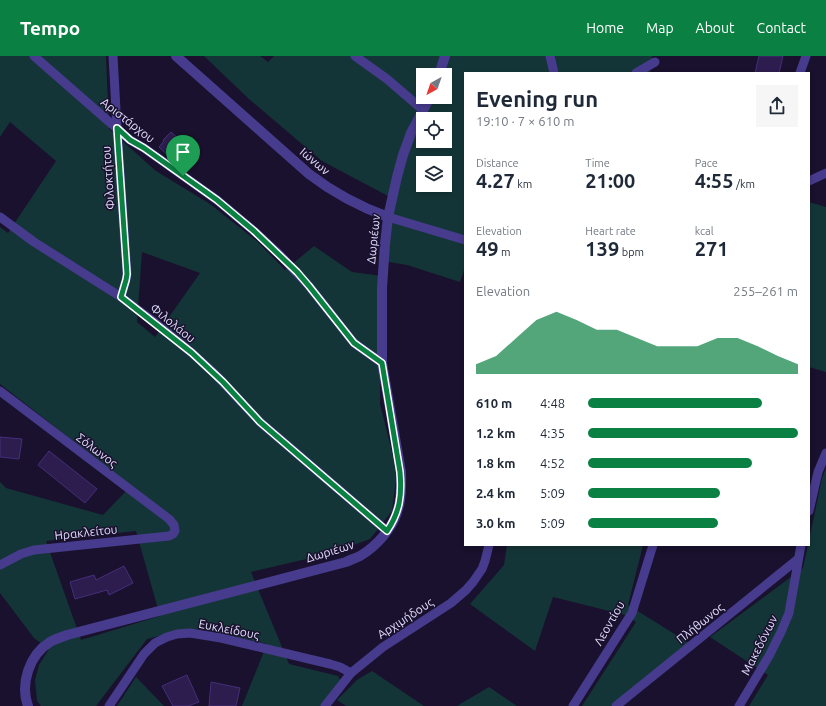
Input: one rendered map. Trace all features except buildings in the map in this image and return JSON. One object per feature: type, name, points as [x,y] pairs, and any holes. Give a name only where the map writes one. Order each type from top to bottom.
[{"type":"street","name":"Αριστάρχου","points":[[34,56],[130,140],[144,148],[217,200],[250,227],[279,254],[309,286],[354,343],[382,363]]},
{"type":"street","name":"Φιλοκτήτου","points":[[113,56],[127,274],[121,297]]},
{"type":"street","name":"Ιώνων","points":[[176,56],[321,184],[348,200],[372,211],[464,240]]},
{"type":"street","points":[[355,56],[387,79],[423,110]]},
{"type":"street","points":[[441,68],[445,56]]},
{"type":"street","points":[[550,56],[554,72]]},
{"type":"street","points":[[800,72],[806,56]]},
{"type":"street","points":[[637,72],[656,59]]},
{"type":"street","points":[[653,72],[656,59]]},
{"type":"street","name":"Δωριέων","points":[[28,706],[25,696],[25,679],[28,670],[38,653],[50,642],[67,635],[346,562],[359,557],[369,550],[378,542],[393,522],[398,510],[401,485],[382,363],[382,288],[385,244],[388,217],[403,155],[411,133],[426,104]]},
{"type":"street","points":[[810,181],[826,173]]},
{"type":"street","name":"Φιλολάου","points":[[0,217],[41,246],[121,297],[192,353],[223,382],[260,422],[387,531]]},
{"type":"street","name":"Σόλωνος","points":[[1,393],[169,519],[174,525],[175,531]]},
{"type":"street","points":[[810,507],[818,472],[826,453]]},
{"type":"street","name":"Ηρακλείτου","points":[[0,565],[21,554],[34,550],[169,536],[175,531]]},
{"type":"street","name":"Αρχιμήδους","points":[[325,706],[351,673],[383,646],[451,603],[463,593],[482,569],[487,557],[489,546]]},
{"type":"street","name":"Λεοντίου","points":[[573,706],[632,613],[653,546]]},
{"type":"street","name":"Μακεδόνων","points":[[739,706],[769,656],[789,613],[801,546]]},
{"type":"street","name":"Πλήθωνος","points":[[616,706],[798,559]]},
{"type":"street","name":"Ευκλείδους","points":[[108,706],[138,661],[155,643],[171,636],[184,633],[221,638],[330,664],[351,673]]},
{"type":"green space","points":[[0,56],[106,56],[109,129],[156,171],[210,204],[258,242],[285,270],[314,246],[352,272],[382,276],[380,404],[397,472],[392,511],[370,539],[332,553],[251,572],[289,664],[338,676],[341,681],[321,706],[242,706],[267,644],[204,630],[186,629],[147,639],[96,706],[41,706],[37,701],[35,680],[39,665],[49,649],[34,638],[0,593],[0,482],[6,488],[103,515],[131,486],[0,384],[0,227],[8,233],[56,161],[10,122],[0,137]],"holes":[[[142,252],[200,273],[155,337],[137,322]],[[136,531],[160,616],[81,640],[46,541]]]},
{"type":"green space","points":[[204,56],[260,56],[268,62],[274,56],[652,56],[650,72],[464,72],[464,270],[460,282],[407,265],[383,261],[388,196],[322,161],[249,99]]},
{"type":"green space","points":[[810,202],[826,207],[826,372],[810,367]]},
{"type":"green space","points":[[826,468],[826,706],[749,706],[768,675],[710,637],[803,568],[808,546],[810,546],[810,535],[822,478]]},
{"type":"green space","points":[[507,546],[643,546],[628,605],[689,643],[611,706],[582,706],[636,622],[625,615],[553,597],[535,651],[470,604],[504,565]]},
{"type":"green space","points":[[372,671],[424,706],[346,706],[337,700],[357,680]]},
{"type":"green space","points":[[136,677],[164,706],[117,706]]},
{"type":"green space","points":[[489,687],[517,706],[457,706]]},
{"type":"route","points":[[117,128],[130,140],[144,148],[183,176],[217,200],[279,254],[309,286],[354,343],[382,363],[401,485],[398,510],[387,531],[260,422],[223,382],[192,353],[137,308],[121,297],[127,274],[117,128]]}]
